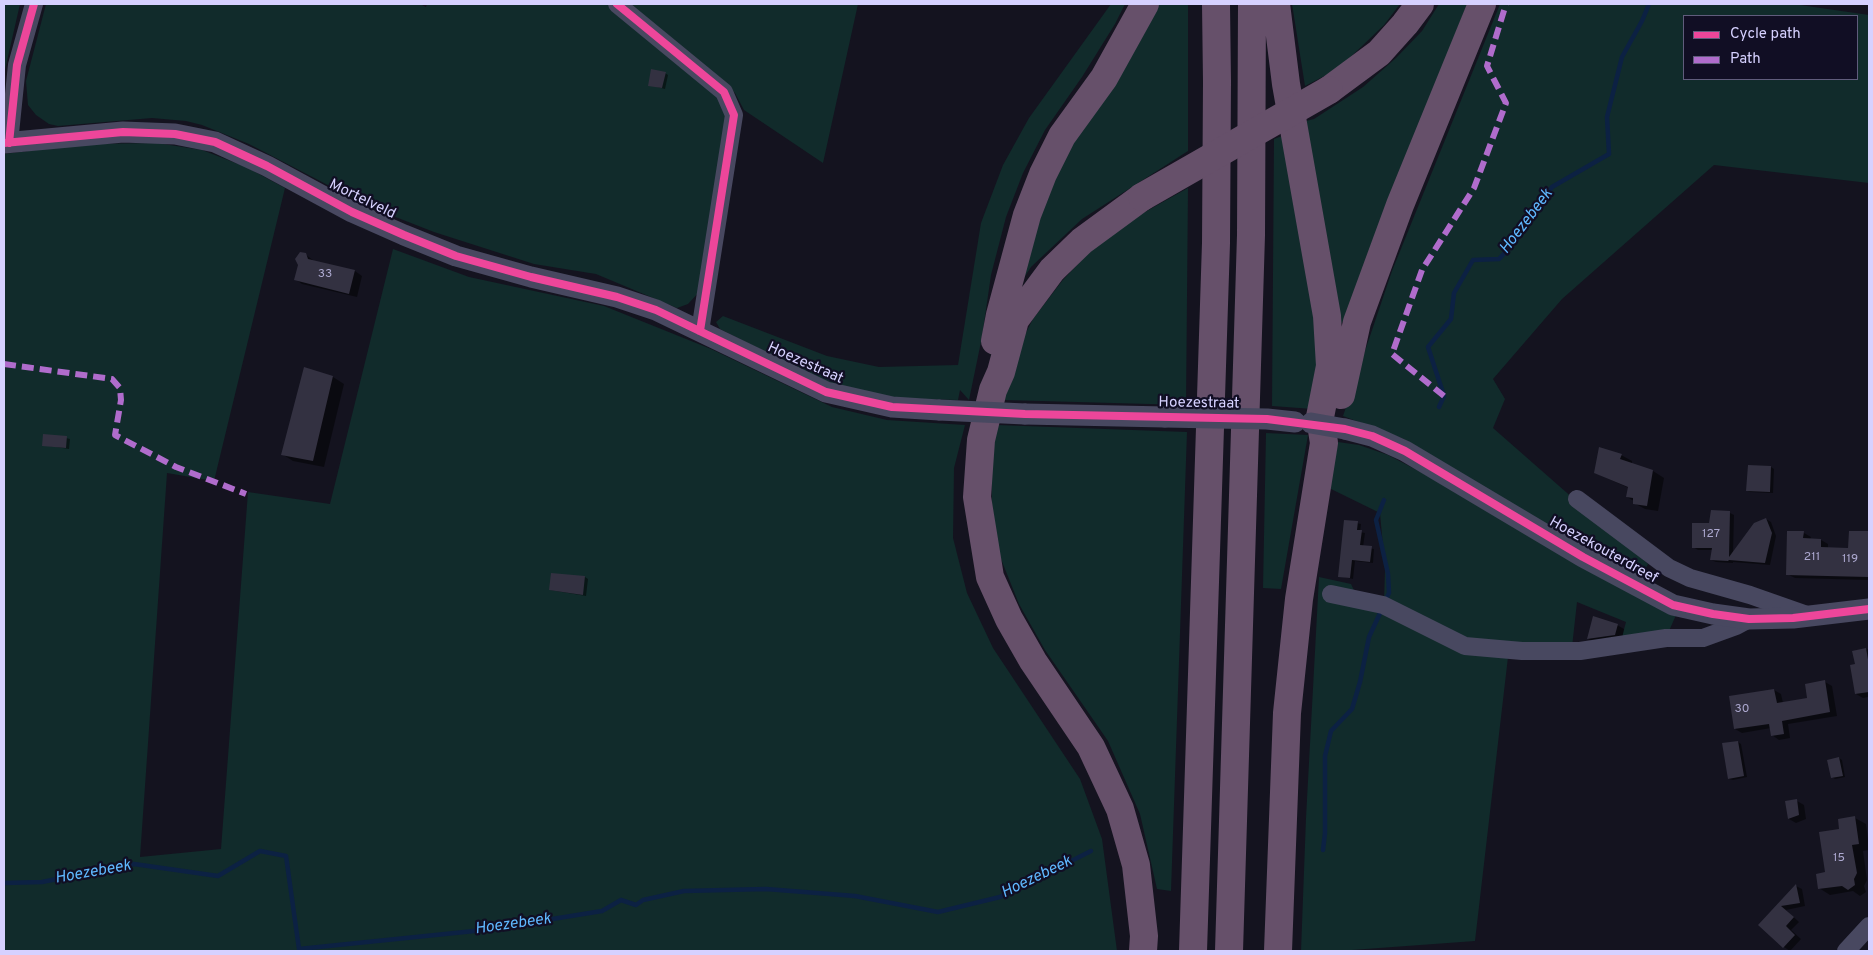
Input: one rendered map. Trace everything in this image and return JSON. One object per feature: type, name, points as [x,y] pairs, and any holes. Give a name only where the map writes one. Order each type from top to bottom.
[{"type":"highway","points":[[993,390],[990,369],[1000,315],[1027,215],[1043,174],[1062,136],[1104,78],[1145,4]]},
{"type":"highway","points":[[1193,951],[1216,243],[1218,82],[1216,4]]},
{"type":"highway","points":[[1230,951],[1251,235],[1252,4]]},
{"type":"highway","points":[[1276,4],[1286,84],[1327,316],[1330,366],[1320,417],[1287,713],[1278,951]]},
{"type":"highway","points":[[1143,951],[1144,936],[1136,865],[1120,809],[1091,747],[1034,661],[1009,619],[990,577],[978,497],[981,440],[993,390],[1001,372],[1015,320],[1052,270],[1082,241],[1142,197],[1329,90],[1379,53],[1420,4]]},
{"type":"highway","points":[[1319,429],[1335,423],[1357,322],[1400,204],[1482,4]]},
{"type":"street","name":"Mortelveld","points":[[34,4],[17,65],[6,143],[123,132],[175,134],[215,142],[267,166],[352,212],[456,256],[530,278],[617,297],[656,310],[700,331]]},
{"type":"street","points":[[616,4],[724,92],[734,115],[700,331]]},
{"type":"street","name":"Hoezestraat","points":[[700,331],[826,392],[892,408],[1025,414],[1267,419],[1319,429]]},
{"type":"street","name":"Hoezekouterdreef","points":[[1319,429],[1372,436],[1404,451],[1583,557],[1673,605],[1713,614],[1749,619],[1794,618],[1869,609]]},
{"type":"street","name":"Hoezekouterdreef","points":[[1577,498],[1669,568],[1690,578],[1750,595],[1810,616]]},
{"type":"street","name":"Hoezekouterdreef","points":[[1331,594],[1383,605],[1465,646],[1522,651],[1580,651],[1666,638],[1704,638],[1749,619]]},
{"type":"street","points":[[1846,951],[1869,926]]},
{"type":"green space","points":[[4,4],[20,4],[4,74]]},
{"type":"green space","points":[[46,4],[420,4],[426,7],[427,4],[609,4],[718,93],[726,112],[701,290],[688,304],[677,308],[596,274],[534,264],[434,232],[370,207],[249,144],[202,125],[186,121],[152,118],[58,126],[49,124],[36,115],[28,105],[26,81]]},
{"type":"green space","points":[[628,4],[858,4],[823,163],[744,110],[735,93]]},
{"type":"green space","points":[[1111,4],[1125,4],[1115,24],[1082,77],[1045,130],[1023,173],[1006,217],[991,275],[982,337],[969,400],[960,390],[958,400],[893,398],[851,390],[815,377],[720,329],[716,322],[723,316],[827,356],[879,367],[958,365],[981,223],[1003,165],[1029,118]]},
{"type":"green space","points":[[1153,4],[1188,4],[1188,151],[1082,219],[1031,267],[1016,290],[1035,209]]},
{"type":"green space","points":[[1292,4],[1400,4],[1384,25],[1338,69],[1305,86]]},
{"type":"green space","points":[[1439,4],[1467,4],[1344,320],[1340,325],[1306,121],[1314,119],[1363,87],[1396,58],[1422,31]]},
{"type":"green space","points":[[1500,4],[1793,4],[1869,15],[1869,183],[1714,165],[1562,299],[1493,379],[1505,399],[1493,428],[1648,564],[1640,579],[1404,439],[1343,416],[1392,271]]},
{"type":"green space","points":[[1287,134],[1321,362],[1313,409],[1272,406],[1274,139]]},
{"type":"green space","points":[[157,143],[202,150],[246,167],[285,188],[214,481],[167,473],[140,857],[221,849],[248,492],[330,504],[393,249],[469,277],[604,306],[711,349],[832,407],[887,420],[965,425],[954,468],[953,538],[967,593],[993,648],[1080,779],[1102,839],[1117,951],[4,951],[4,154],[86,144]]},
{"type":"green space","points":[[1188,188],[1186,405],[1004,400],[1019,346],[1033,319],[1062,281],[1093,248],[1136,217]]},
{"type":"green space","points":[[997,425],[1187,432],[1171,891],[1157,889],[1140,814],[1108,741],[1045,650],[1019,604],[999,554],[992,505],[991,458]]},
{"type":"green space","points":[[1266,433],[1308,435],[1281,589],[1263,588]]},
{"type":"green space","points":[[1338,442],[1359,445],[1388,455],[1451,488],[1676,615],[1669,631],[1622,637],[1626,622],[1577,602],[1572,647],[1468,642],[1384,602],[1385,569],[1380,513],[1329,488]]},
{"type":"green space","points":[[1319,577],[1351,584],[1360,603],[1508,657],[1475,941],[1338,951],[1301,951]]},
{"type":"building","points":[[651,69],[666,72],[662,88],[648,86]]},
{"type":"building","points":[[300,252],[306,253],[308,259],[355,270],[349,294],[294,280],[298,265],[295,259]]},
{"type":"building","points":[[304,367],[333,376],[313,461],[281,455]]},
{"type":"building","points":[[43,434],[67,436],[66,448],[42,446]]},
{"type":"building","points":[[1599,447],[1622,454],[1620,459],[1653,470],[1647,506],[1633,504],[1633,498],[1626,497],[1628,487],[1594,473]]},
{"type":"building","points":[[1748,465],[1771,466],[1770,492],[1746,491]]},
{"type":"building","points":[[1711,510],[1730,511],[1729,557],[1754,523],[1766,518],[1772,533],[1765,563],[1710,560],[1712,548],[1692,548],[1692,523],[1709,523]]},
{"type":"building","points":[[1344,520],[1358,521],[1357,530],[1362,530],[1360,545],[1372,546],[1370,562],[1352,560],[1350,578],[1338,577]]},
{"type":"building","points":[[1787,531],[1804,531],[1803,538],[1821,539],[1821,547],[1848,548],[1849,531],[1869,531],[1868,577],[1786,575]]},
{"type":"building","points":[[551,573],[585,576],[583,595],[549,590]]},
{"type":"building","points":[[1593,616],[1618,624],[1615,635],[1587,639]]},
{"type":"building","points":[[1866,648],[1869,665],[1869,692],[1855,694],[1850,665],[1855,664],[1852,651]]},
{"type":"building","points":[[1825,680],[1830,712],[1782,721],[1784,734],[1771,736],[1769,724],[1734,729],[1729,696],[1774,689],[1777,703],[1807,698],[1805,684]]},
{"type":"building","points":[[1738,741],[1744,776],[1728,779],[1722,743]]},
{"type":"building","points":[[1839,757],[1843,776],[1831,778],[1827,760]]},
{"type":"building","points":[[1797,799],[1799,815],[1788,819],[1785,801]]},
{"type":"building","points":[[1855,816],[1859,844],[1852,845],[1857,873],[1854,879],[1855,885],[1848,890],[1842,886],[1818,889],[1816,874],[1825,872],[1819,832],[1839,829],[1838,819]]},
{"type":"building","points":[[1796,884],[1800,903],[1781,906],[1794,917],[1786,926],[1795,935],[1783,948],[1758,925]]},
{"type":"waterway","name":"Hoezebeek","points":[[1439,407],[1444,396],[1428,347],[1451,319],[1454,293],[1473,260],[1499,259],[1514,243],[1552,187],[1609,154],[1607,117],[1622,57],[1649,4]]},
{"type":"waterway","name":"Hoezebeek","points":[[1384,500],[1376,520],[1388,574],[1389,593],[1386,599]]},
{"type":"waterway","name":"Hoezebeek","points":[[1323,850],[1325,833],[1325,756],[1331,731],[1352,709],[1360,682],[1369,637],[1381,611]]},
{"type":"waterway","name":"Hoezebeek","points":[[4,883],[42,882],[134,864],[218,876],[260,851],[286,856],[299,949],[484,930],[602,911],[621,900],[636,905],[643,900],[684,891],[766,889],[855,896],[938,912],[1000,897],[1091,851]]},
{"type":"marked path","points":[[1444,396],[1392,354],[1422,270],[1474,188],[1506,103],[1487,66],[1506,4]]},
{"type":"marked path","points":[[4,364],[112,379],[120,388],[121,400],[115,435],[176,467],[246,494]]},
{"type":"cycle path","points":[[9,143],[17,65],[34,4]]},
{"type":"cycle path","points":[[617,4],[724,92],[734,115],[700,331]]},
{"type":"cycle path","points":[[4,143],[123,132],[175,134],[215,142],[267,166],[352,212],[404,235],[456,256],[531,277],[617,297],[656,310],[826,392],[892,407],[1025,414],[1267,419],[1345,429],[1372,436],[1405,451],[1583,557],[1673,605],[1713,614],[1749,619],[1793,618],[1869,609]]}]
